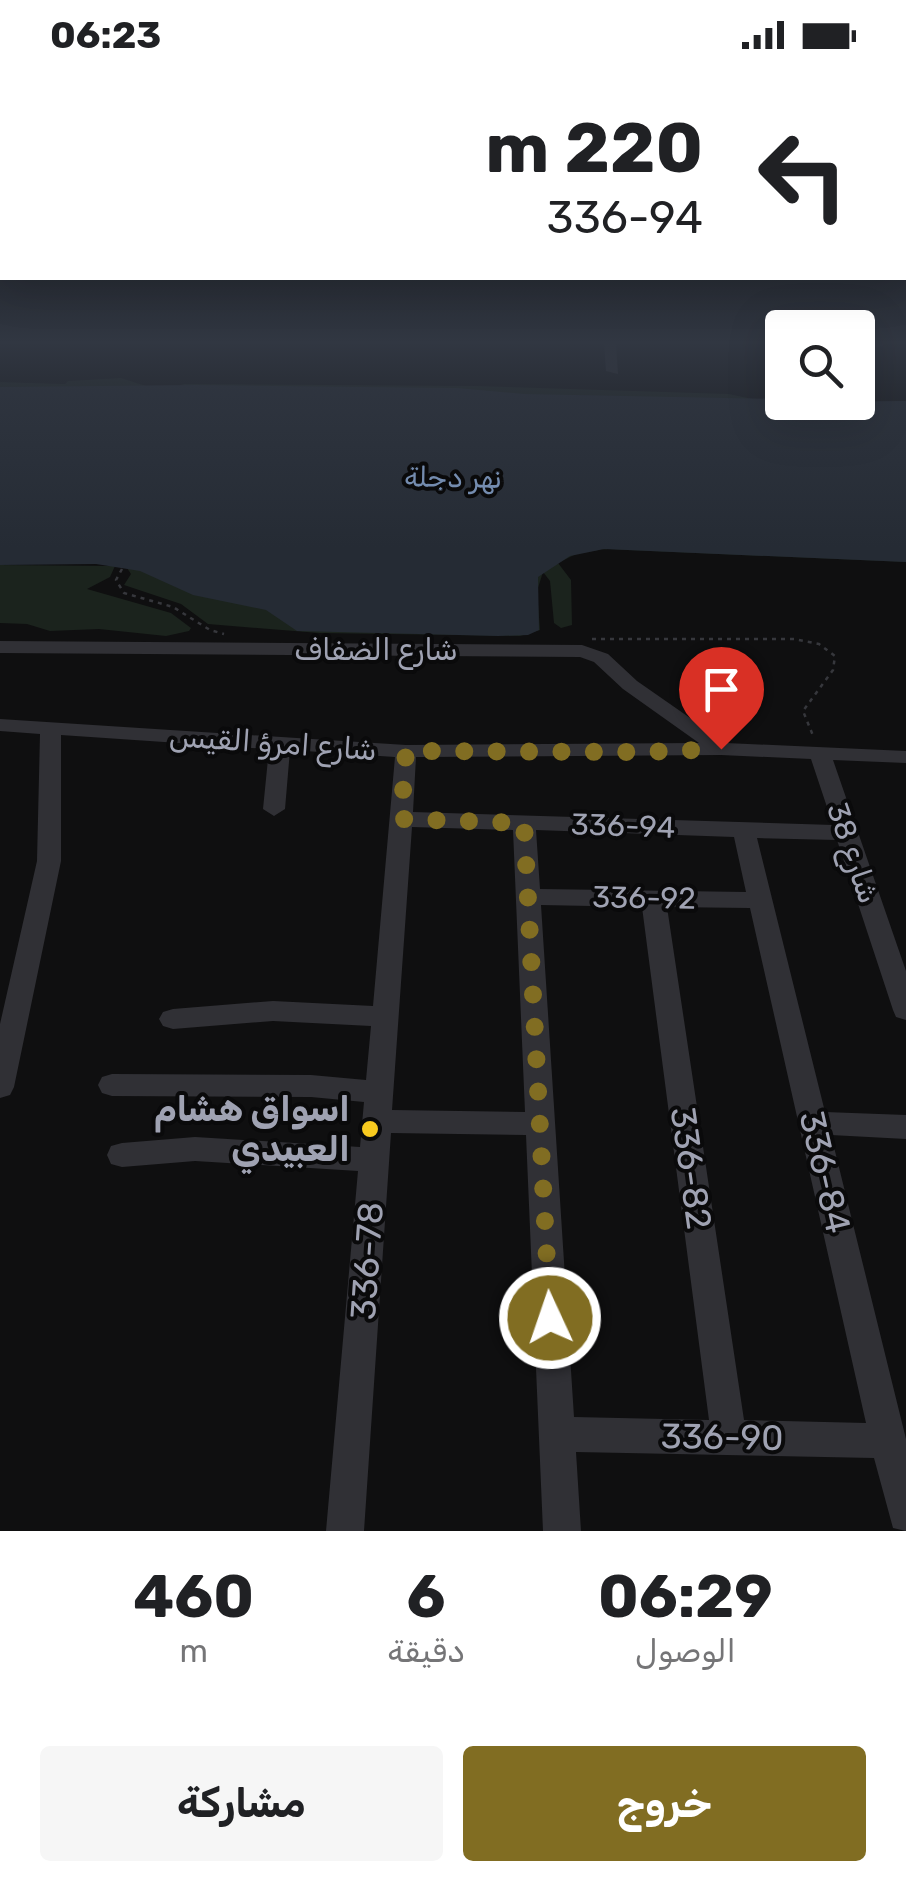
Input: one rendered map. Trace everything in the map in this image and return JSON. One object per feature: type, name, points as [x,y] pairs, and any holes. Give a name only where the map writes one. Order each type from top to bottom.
[{"type":"street","name":"شارع الضفاف","points":[[0,647],[582,652],[602,658],[630,685],[721,749]]},
{"type":"street","name":"شارع امرؤ القيس","points":[[0,725],[406,751],[721,749],[906,757]]},
{"type":"street","points":[[0,1087],[49,861],[51,728]]},
{"type":"street","points":[[274,809],[280,743]]},
{"type":"street","name":"336-78","points":[[345,1531],[406,751]]},
{"type":"street","name":"شارع 38","points":[[820,753],[906,1010]]},
{"type":"street","name":"336-94","points":[[401,819],[846,833]]},
{"type":"street","points":[[524,823],[562,1531]]},
{"type":"street","name":"336-84","points":[[744,830],[906,1515]]},
{"type":"street","name":"336-92","points":[[528,897],[761,900]]},
{"type":"street","name":"336-82","points":[[653,898],[729,1438]]},
{"type":"street","points":[[173,1020],[274,1012],[386,1017]]},
{"type":"street","points":[[112,1085],[312,1086],[379,1107],[540,1124]]},
{"type":"street","points":[[814,1123],[906,1127]]},
{"type":"street","points":[[122,1154],[195,1150],[374,1160]]},
{"type":"street","name":"336-90","points":[[556,1434],[888,1441]]},
{"type":"shaded area","points":[[906,544],[906,562],[610,549]]},
{"type":"shaded area","points":[[602,549],[576,554],[558,563],[571,580],[572,625],[561,628],[554,623],[550,581],[543,572],[537,591],[540,630],[520,636],[319,633],[208,624],[181,604],[124,585],[131,574],[127,568],[115,566],[344,554]]},
{"type":"shaded area","points":[[0,565],[115,566],[110,577],[87,589],[171,613],[191,628],[189,631],[166,636],[99,629],[50,631],[27,624],[0,623]]},
{"type":"water","name":"نهر دجلة","points":[[0,411],[765,411],[765,420],[875,420],[875,411],[906,411],[906,562],[604,549],[570,556],[538,577],[539,630],[528,635],[297,631],[266,610],[193,595],[140,571],[96,564],[0,565]]},
{"type":"place","name":"اسواق هشام العبيدي","points":[[370,1129]]},
{"type":"route","points":[[550,1318],[524,823],[401,819],[406,751],[721,749]]}]
